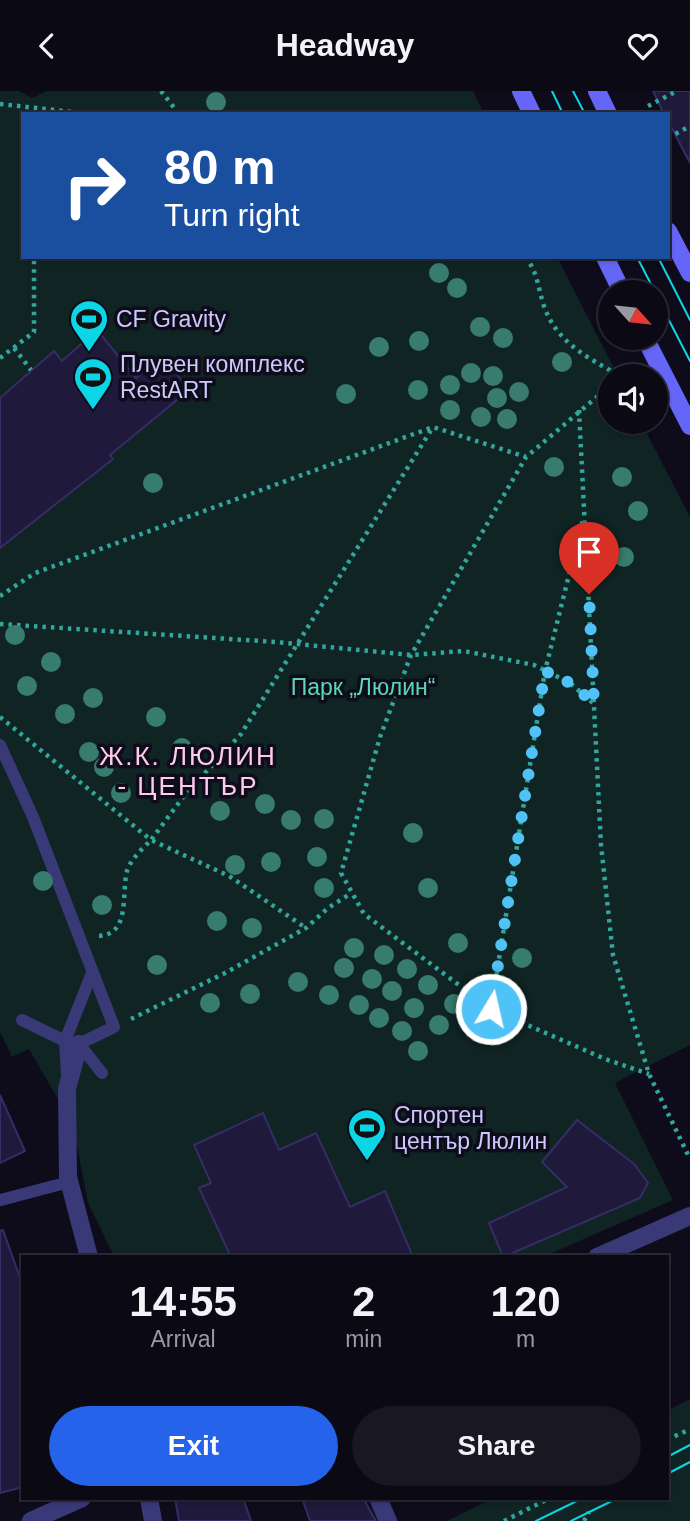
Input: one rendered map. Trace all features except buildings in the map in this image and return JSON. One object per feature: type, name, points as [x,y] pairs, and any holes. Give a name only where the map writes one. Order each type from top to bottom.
[{"type":"main road","points":[[521,91],[531,112]]},
{"type":"main road","points":[[597,91],[607,112]]},
{"type":"main road","points":[[670,235],[690,273]]},
{"type":"main road","points":[[606,259],[616,280]]},
{"type":"main road","points":[[651,350],[690,426]]},
{"type":"street","points":[[72,1043],[67,1089],[69,1182],[88,1255]]},
{"type":"street","points":[[602,1255],[690,1216]]},
{"type":"street","points":[[32,1521],[78,1500]]},
{"type":"street","points":[[149,1500],[153,1521]]},
{"type":"street","points":[[378,1500],[388,1521]]},
{"type":"lane","points":[[0,745],[80,936],[114,1027],[72,1043]]},
{"type":"lane","points":[[72,1043],[92,973]]},
{"type":"lane","points":[[22,1020],[72,1043],[102,1073]]},
{"type":"lane","points":[[1,1200],[69,1182]]},
{"type":"path","points":[[161,91],[177,112]]},
{"type":"path","points":[[648,106],[677,91]]},
{"type":"path","points":[[0,104],[73,112]]},
{"type":"path","points":[[670,137],[690,126]]},
{"type":"path","points":[[0,358],[30,336],[35,326],[34,259]]},
{"type":"path","points":[[527,259],[532,265],[544,306],[554,328],[574,350],[599,364]]},
{"type":"path","points":[[14,348],[31,370]]},
{"type":"path","points":[[598,395],[526,457],[411,655],[380,737],[341,873],[350,894],[364,914],[491,1009],[605,1059],[649,1074]]},
{"type":"path","points":[[579,409],[601,845],[613,955],[649,1074],[690,1160]]},
{"type":"path","points":[[0,596],[35,573],[433,427],[526,457]]},
{"type":"path","points":[[80,936],[103,936],[113,932],[121,922],[127,870],[137,853],[151,840],[184,796],[241,734],[433,427]]},
{"type":"path","points":[[491,1009],[545,671],[584,512]]},
{"type":"path","points":[[0,624],[298,644],[411,655],[464,651],[534,665],[570,683],[594,703]]},
{"type":"path","points":[[0,717],[151,840],[229,876],[306,928]]},
{"type":"path","points":[[114,1027],[225,973],[306,928],[328,908],[350,894]]},
{"type":"path","points":[[669,1439],[690,1429]]},
{"type":"path","points":[[504,1521],[546,1500]]},
{"type":"path","points":[[584,1521],[589,1512]]},
{"type":"green space","name":"Парк „Люлин“","points":[[0,91],[19,91],[32,98],[47,91],[473,91],[483,112],[21,112],[21,259],[558,259],[598,337],[598,350],[605,350],[612,364],[598,364],[598,434],[647,434],[690,517],[690,1045],[615,1083],[673,1200],[547,1255],[114,1255],[88,1203],[73,1125],[29,1049],[12,1057],[0,1032]]},
{"type":"green space","points":[[690,1399],[690,1521],[447,1521],[489,1500],[669,1500],[669,1410]]},
{"type":"tram line","points":[[552,91],[562,112]]},
{"type":"tram line","points":[[573,91],[584,112]]},
{"type":"tram line","points":[[638,259],[649,280]]},
{"type":"tram line","points":[[659,259],[690,320]]},
{"type":"tram line","points":[[668,318],[690,361]]},
{"type":"tram line","points":[[669,1456],[690,1445]]},
{"type":"tram line","points":[[669,1473],[690,1462]]},
{"type":"tram line","points":[[536,1521],[579,1500]]},
{"type":"tram line","points":[[571,1521],[614,1500]]},
{"type":"place","name":"CF Gravity","points":[[89,353]]},
{"type":"place","name":"Плувен комплекс RestART","points":[[93,411]]},
{"type":"place","name":"Спортен център Люлин","points":[[367,1162]]},
{"type":"district","name":"Ж.К. ЛЮЛИН - ЦЕНТЪР","points":[[188,770]]},
{"type":"route","points":[[491,1009],[545,671],[570,683],[594,703],[589,594]]}]
